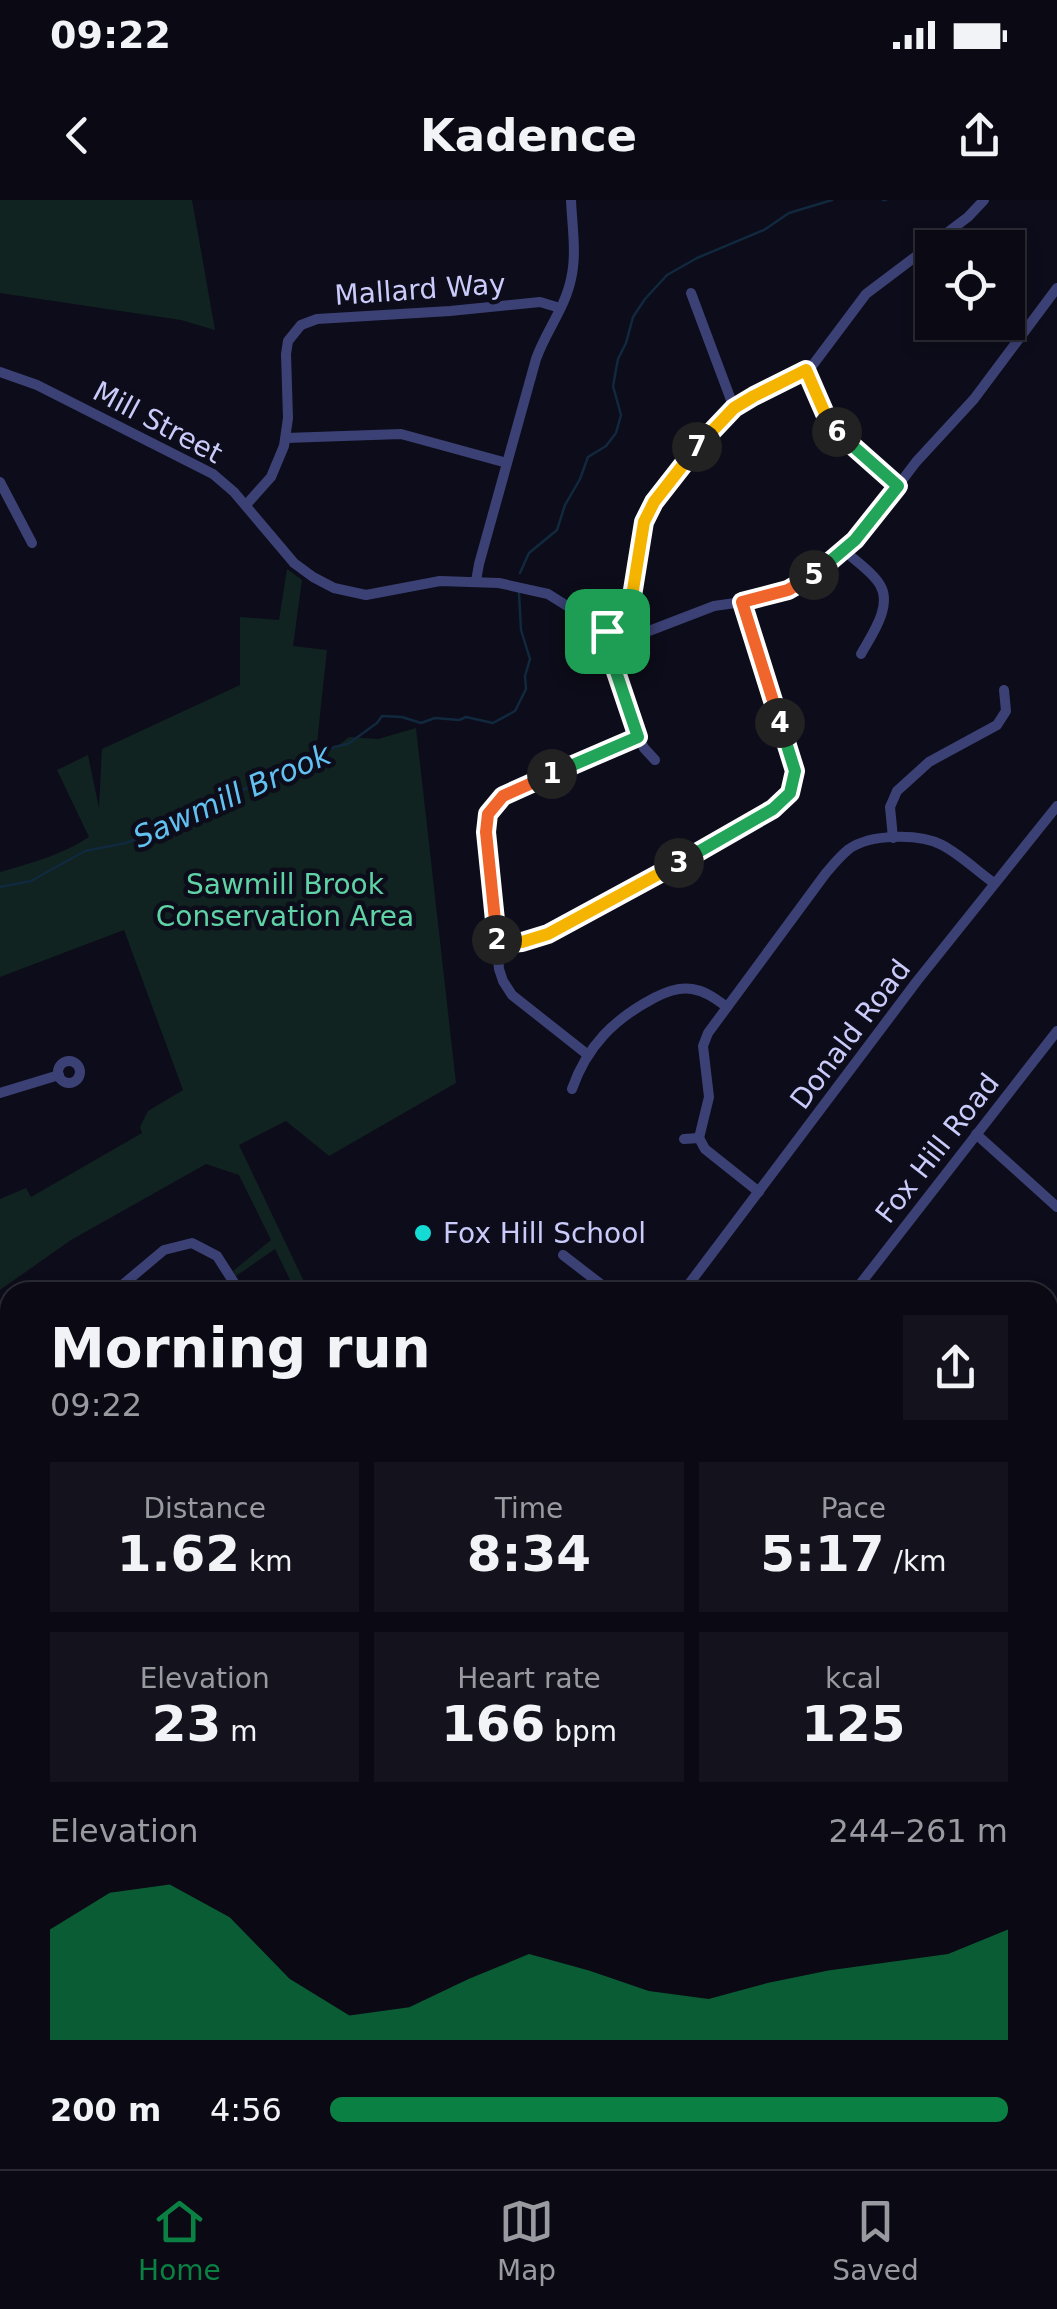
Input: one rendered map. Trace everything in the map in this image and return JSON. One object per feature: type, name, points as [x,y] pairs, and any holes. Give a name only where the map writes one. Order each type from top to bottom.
[{"type":"street","points":[[476,580],[536,359],[572,273],[572,200]]},
{"type":"street","points":[[626,633],[648,512],[681,466],[734,408],[806,370],[826,350],[866,294],[984,200]]},
{"type":"street","name":"Mill Street","points":[[0,372],[37,385],[204,468],[246,505],[294,564],[313,578],[342,590],[371,595],[431,582],[476,580],[522,587],[548,594],[607,631],[626,633],[653,630],[721,604],[788,590],[818,573],[878,514],[916,462],[988,382],[1057,288]]},
{"type":"street","points":[[691,293],[734,408]]},
{"type":"street","name":"Mallard Way","points":[[246,505],[280,459],[288,418],[286,348],[293,332],[304,323],[538,302],[560,308]]},
{"type":"street","points":[[806,370],[836,430],[898,486]]},
{"type":"street","points":[[286,438],[404,434],[507,463]]},
{"type":"street","points":[[0,482],[32,543]]},
{"type":"street","points":[[844,550],[878,581],[884,595],[878,621],[861,654]]},
{"type":"street","points":[[497,944],[538,938],[571,924],[773,809],[790,793],[793,763],[742,602]]},
{"type":"street","points":[[607,631],[606,642],[638,737],[655,760]]},
{"type":"street","points":[[892,838],[890,810],[896,791],[929,762],[1000,722],[1006,710],[1004,690]]},
{"type":"street","points":[[588,1056],[509,992],[501,977],[487,818],[493,806],[508,793],[638,737]]},
{"type":"street","name":"Donald Road","points":[[691,1282],[907,994],[1057,806]]},
{"type":"street","points":[[760,1192],[705,1150],[699,1138],[709,1098],[703,1043],[826,873],[854,846],[916,836],[950,850],[994,884]]},
{"type":"street","points":[[572,1090],[588,1056],[624,1014],[670,990],[688,988],[727,1006]]},
{"type":"street","name":"Fox Hill Road","points":[[862,1282],[1057,1031]]},
{"type":"street","points":[[0,1094],[59,1075]]},
{"type":"street","points":[[976,1134],[1057,1207]]},
{"type":"street","points":[[684,1139],[699,1138]]},
{"type":"street","points":[[126,1282],[164,1250],[192,1243],[217,1256],[234,1282]]},
{"type":"street","points":[[563,1256],[598,1282]]},
{"type":"green space","points":[[0,200],[192,200],[215,330],[181,320],[0,293]]},
{"type":"green space","name":"Sawmill Brook Conservation Area","points":[[287,569],[302,580],[293,646],[327,650],[316,752],[335,748],[349,737],[378,739],[416,728],[456,1083],[329,1156],[286,1121],[239,1145],[304,1282],[291,1282],[275,1249],[236,1276],[233,1271],[271,1240],[239,1175],[206,1164],[71,1240],[11,1282],[0,1282],[0,1199],[26,1188],[31,1197],[142,1133],[140,1127],[148,1111],[183,1090],[124,930],[0,977],[0,872],[57,854],[89,837],[57,770],[88,755],[99,808],[102,749],[240,685],[240,617],[279,620]]},
{"type":"waterway","name":"Sawmill Brook","points":[[520,573],[529,553],[557,530],[588,457],[606,446],[616,433],[621,415],[613,386],[618,359],[633,317],[645,299],[667,275],[697,258],[764,230],[789,213],[832,200]]},
{"type":"waterway","name":"Sawmill Brook","points":[[0,887],[31,881],[85,851],[126,843],[151,833],[186,810],[290,773],[334,747],[348,744],[382,716],[421,723],[435,718],[466,717],[493,723],[515,711],[526,689],[530,659],[521,630],[519,593]]},
{"type":"place","name":"Fox Hill School","points":[[423,1233]]},
{"type":"route","points":[[806,370],[836,430],[898,486],[855,540],[818,573],[788,590],[742,602],[793,763],[790,793],[773,809],[571,924],[538,938],[497,944],[486,832],[493,806],[508,793],[638,737],[606,642],[607,631],[626,633],[644,522],[681,466],[734,408],[806,370]]}]
